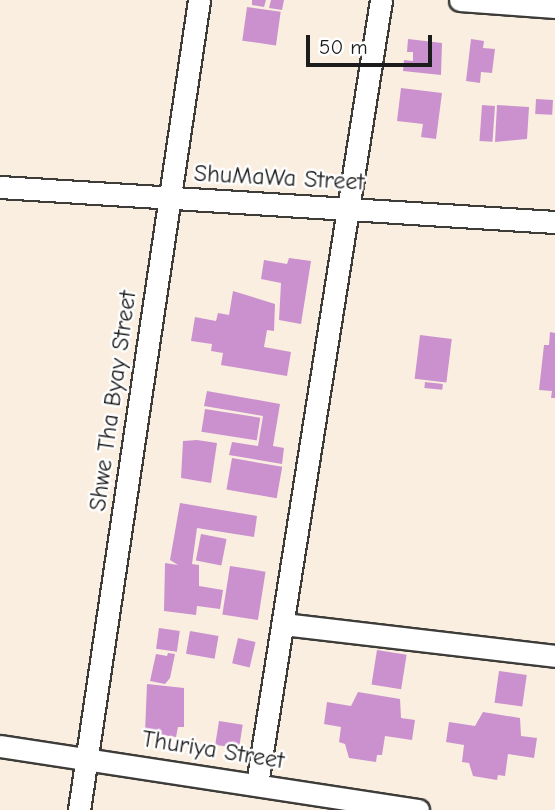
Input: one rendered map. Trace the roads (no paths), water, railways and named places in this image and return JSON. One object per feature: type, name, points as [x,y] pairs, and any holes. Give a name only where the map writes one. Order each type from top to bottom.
[{"type":"street","name":"Shwe Tha Byay Street","points":[[79,810],[199,0]]},
{"type":"street","points":[[257,784],[381,0]]},
{"type":"street","points":[[460,0],[555,7]]},
{"type":"street","name":"ShuMaWa Street","points":[[0,187],[169,199],[349,206],[555,222]]},
{"type":"street","points":[[283,624],[555,656]]},
{"type":"street","name":"Thuriya Street","points":[[0,746],[86,757],[418,810]]}]
